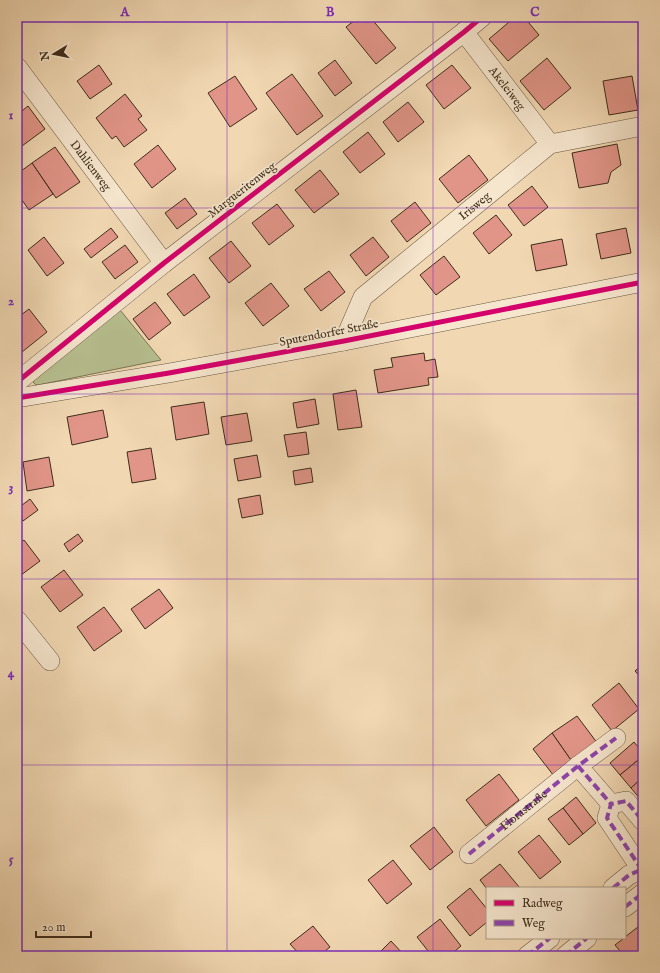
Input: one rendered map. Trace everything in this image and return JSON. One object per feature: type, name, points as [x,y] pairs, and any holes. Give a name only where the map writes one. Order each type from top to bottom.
[{"type":"street","name":"Margueritenweg","points":[[17,382],[164,263],[482,17]]},
{"type":"street","name":"Akeleiweg","points":[[464,32],[550,144]]},
{"type":"street","name":"Dahlienweg","points":[[17,67],[164,263]]},
{"type":"street","name":"Irisweg","points":[[344,341],[363,297],[550,144],[643,126]]},
{"type":"street","name":"Sputendorfer Straße","points":[[17,398],[169,373],[344,341],[643,282]]},
{"type":"street","points":[[17,620],[50,661]]},
{"type":"street","name":"Florastraße","points":[[469,854],[578,766],[616,738]]},
{"type":"street","points":[[578,766],[611,804]]},
{"type":"street","points":[[611,804],[626,801],[643,821]]},
{"type":"street","points":[[611,804],[608,818],[642,870],[629,876],[614,887]]},
{"type":"street","points":[[626,906],[643,893]]},
{"type":"street","points":[[527,956],[549,939]]},
{"type":"street","points":[[565,956],[586,939]]},
{"type":"green space","points":[[120,310],[161,360],[38,385],[33,382],[33,380]]},
{"type":"building","points":[[17,17],[29,17],[17,27]]},
{"type":"building","points":[[359,17],[370,17],[396,48],[376,64],[346,27]]},
{"type":"building","points":[[515,17],[524,17],[539,35],[508,61],[489,39]]},
{"type":"building","points":[[618,17],[641,17],[618,21]]},
{"type":"building","points":[[547,58],[571,88],[544,110],[520,81]]},
{"type":"building","points":[[335,60],[352,83],[335,96],[318,73]]},
{"type":"building","points":[[99,65],[112,84],[90,99],[77,81]]},
{"type":"building","points":[[452,65],[471,88],[444,109],[426,85]]},
{"type":"building","points":[[292,74],[323,116],[297,135],[266,93]]},
{"type":"building","points":[[235,76],[257,109],[230,127],[208,93]]},
{"type":"building","points":[[632,76],[638,110],[609,115],[603,81]]},
{"type":"building","points":[[125,94],[142,116],[138,119],[147,130],[124,147],[116,136],[112,139],[96,118]]},
{"type":"building","points":[[408,102],[424,122],[398,142],[383,122]]},
{"type":"building","points":[[28,106],[45,129],[22,146],[17,139],[17,115]]},
{"type":"building","points":[[368,132],[385,154],[360,173],[343,152]]},
{"type":"building","points":[[643,141],[643,170],[638,142]]},
{"type":"building","points":[[617,144],[621,165],[611,172],[608,183],[579,188],[572,153]]},
{"type":"building","points":[[158,145],[176,169],[152,188],[134,164]]},
{"type":"building","points":[[55,147],[80,182],[56,198],[32,163]]},
{"type":"building","points":[[469,155],[488,180],[458,203],[439,179]]},
{"type":"building","points":[[32,163],[53,194],[29,210],[17,193],[17,174]]},
{"type":"building","points":[[320,170],[339,194],[314,213],[295,190]]},
{"type":"building","points":[[532,186],[548,207],[524,226],[508,205]]},
{"type":"building","points":[[185,198],[197,214],[177,229],[165,213]]},
{"type":"building","points":[[415,202],[431,223],[407,242],[391,221]]},
{"type":"building","points":[[277,204],[294,226],[269,245],[252,223]]},
{"type":"building","points":[[496,215],[512,235],[489,254],[473,233]]},
{"type":"building","points":[[111,228],[118,237],[91,258],[84,249]]},
{"type":"building","points":[[626,228],[631,253],[601,259],[596,234]]},
{"type":"building","points":[[44,237],[64,263],[47,276],[28,250]]},
{"type":"building","points":[[373,237],[389,257],[366,276],[350,255]]},
{"type":"building","points":[[562,239],[567,265],[536,271],[531,245]]},
{"type":"building","points":[[231,241],[251,266],[229,283],[209,258]]},
{"type":"building","points":[[125,245],[138,262],[115,279],[102,262]]},
{"type":"building","points":[[444,256],[460,277],[436,295],[420,275]]},
{"type":"building","points":[[329,271],[345,292],[321,311],[304,289]]},
{"type":"building","points":[[194,274],[210,297],[184,316],[167,294]]},
{"type":"building","points":[[271,283],[289,306],[263,326],[245,303]]},
{"type":"building","points":[[155,302],[171,323],[149,340],[133,319]]},
{"type":"building","points":[[29,309],[47,332],[17,356],[17,318]]},
{"type":"building","points":[[424,353],[425,361],[435,359],[438,377],[428,378],[429,385],[378,393],[374,370],[393,367],[391,358]]},
{"type":"building","points":[[356,390],[362,427],[338,430],[333,394]]},
{"type":"building","points":[[315,399],[319,424],[297,428],[293,403]]},
{"type":"building","points":[[204,402],[209,434],[176,440],[171,407]]},
{"type":"building","points":[[103,410],[108,437],[72,445],[67,417]]},
{"type":"building","points":[[247,413],[252,441],[226,445],[221,417]]},
{"type":"building","points":[[306,432],[309,454],[288,457],[284,435]]},
{"type":"building","points":[[151,448],[156,479],[132,483],[127,452]]},
{"type":"building","points":[[257,455],[261,477],[238,481],[234,459]]},
{"type":"building","points":[[49,457],[54,486],[27,491],[23,462]]},
{"type":"building","points":[[311,468],[313,482],[295,485],[293,471]]},
{"type":"building","points":[[260,495],[263,514],[242,518],[238,499]]},
{"type":"building","points":[[30,499],[38,510],[23,521],[17,512],[17,509]]},
{"type":"building","points":[[78,534],[83,541],[69,552],[64,544]]},
{"type":"building","points":[[24,540],[40,561],[17,578],[17,545]]},
{"type":"building","points":[[64,570],[83,595],[60,612],[41,587]]},
{"type":"building","points":[[159,589],[173,608],[145,629],[131,609]]},
{"type":"building","points":[[104,607],[122,631],[94,651],[77,627]]},
{"type":"building","points":[[643,664],[643,680],[635,671]]},
{"type":"building","points":[[619,683],[639,709],[612,731],[592,705]]},
{"type":"building","points":[[577,716],[598,744],[573,763],[552,733]]},
{"type":"building","points":[[552,733],[573,763],[554,776],[533,749]]},
{"type":"building","points":[[634,742],[643,753],[643,756],[620,775],[610,763]]},
{"type":"building","points":[[643,756],[643,777],[631,788],[620,775]]},
{"type":"building","points":[[499,774],[519,800],[486,826],[466,800]]},
{"type":"building","points":[[643,777],[643,798],[641,800],[631,788]]},
{"type":"building","points":[[576,797],[596,823],[583,834],[563,808]]},
{"type":"building","points":[[563,808],[583,834],[569,845],[548,819]]},
{"type":"building","points":[[434,827],[453,852],[430,870],[410,846]]},
{"type":"building","points":[[539,835],[561,862],[540,879],[518,852]]},
{"type":"building","points":[[393,860],[412,884],[387,904],[368,880]]},
{"type":"building","points":[[500,864],[519,887],[486,888],[480,880]]},
{"type":"building","points":[[470,888],[486,908],[486,923],[470,936],[447,907]]},
{"type":"building","points":[[440,919],[461,946],[449,956],[432,956],[417,937]]},
{"type":"building","points":[[643,923],[643,956],[624,956],[615,945],[623,939],[626,939],[626,936]]},
{"type":"building","points":[[313,926],[330,947],[319,956],[301,956],[290,944]]},
{"type":"building","points":[[391,941],[405,956],[376,956]]},
{"type":"marked path","points":[[469,854],[578,766],[616,738]]},
{"type":"marked path","points":[[578,766],[611,804]]},
{"type":"marked path","points":[[642,870],[607,818],[611,804],[626,801],[643,821]]},
{"type":"marked path","points":[[614,887],[629,875],[643,869]]},
{"type":"marked path","points":[[626,906],[643,893]]},
{"type":"marked path","points":[[527,956],[549,939]]},
{"type":"marked path","points":[[565,956],[586,939]]},
{"type":"cycle path","points":[[17,382],[164,263],[482,17]]},
{"type":"cycle path","points":[[17,398],[169,373],[344,341],[643,282]]}]
